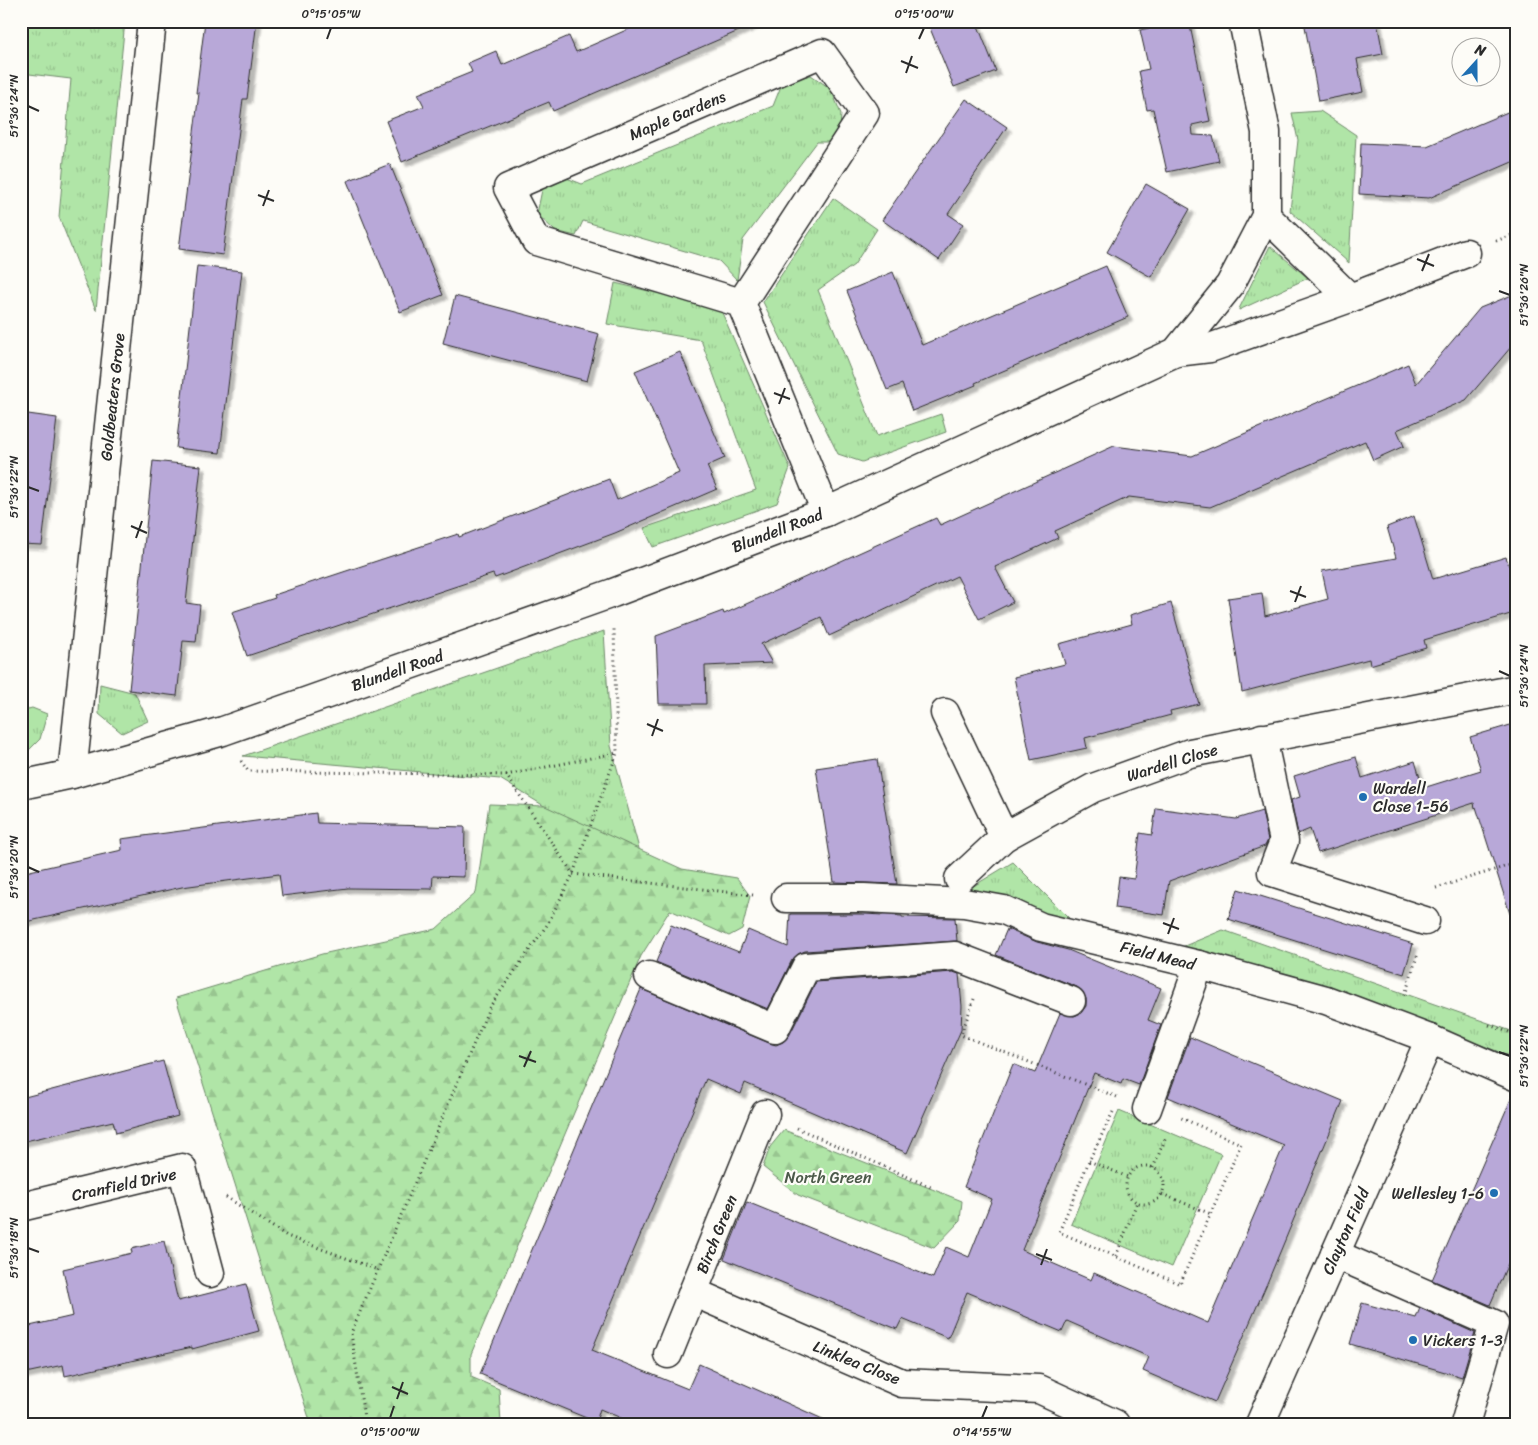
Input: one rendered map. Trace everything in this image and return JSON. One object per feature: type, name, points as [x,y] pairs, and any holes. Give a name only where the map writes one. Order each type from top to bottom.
[{"type":"street","name":"Goldbeaters Grove","points":[[72,774],[152,21]]},
{"type":"street","name":"Blundell Road","points":[[21,785],[72,774],[223,731],[613,593],[826,512],[1176,352],[1230,285],[1266,216],[1266,132],[1243,21]]},
{"type":"street","name":"Maple Gardens","points":[[822,53],[865,114],[741,303],[536,241],[508,188],[822,53]]},
{"type":"street","points":[[1266,216],[1350,298]]},
{"type":"street","points":[[1176,352],[1210,348],[1350,298],[1466,253]]},
{"type":"street","points":[[741,303],[826,512]]},
{"type":"street","name":"Wardell Close","points":[[959,879],[1004,837],[1093,788],[1190,753],[1517,689]]},
{"type":"street","points":[[945,712],[1004,837]]},
{"type":"street","points":[[1262,738],[1284,841],[1272,872],[1425,920]]},
{"type":"street","name":"Field Mead","points":[[786,898],[864,898],[964,903],[1004,910],[1041,927],[1199,965],[1326,1000],[1430,1039],[1517,1077]]},
{"type":"street","points":[[649,976],[775,1029],[806,967],[954,956],[1071,1001]]},
{"type":"street","points":[[1148,1109],[1199,965]]},
{"type":"street","name":"Clayton Field","points":[[1260,1424],[1430,1039]]},
{"type":"street","name":"Birch Green","points":[[668,1354],[765,1114]]},
{"type":"street","name":"Cranfield Drive","points":[[21,1207],[182,1168],[210,1273]]},
{"type":"street","points":[[1335,1254],[1494,1324],[1465,1424]]},
{"type":"street","name":"Linklea Close","points":[[693,1292],[902,1382],[1039,1389],[1115,1424]]},
{"type":"path","points":[[365,1424],[351,1333],[489,1008],[547,925],[573,874],[617,753],[613,593]]},
{"type":"path","points":[[223,731],[248,771],[506,774],[617,753]]},
{"type":"path","points":[[506,774],[573,874],[786,898]]},
{"type":"path","points":[[1405,995],[1423,938],[1425,920],[1435,888],[1517,863]]},
{"type":"path","points":[[985,968],[961,1036],[1120,1098],[1148,1109],[1175,1116],[1241,1144],[1180,1284],[1059,1232],[1089,1161],[1120,1098]]},
{"type":"path","points":[[765,1114],[934,1188]]},
{"type":"path","points":[[1153,1168],[1175,1116]]},
{"type":"path","points":[[1089,1161],[1128,1177]]},
{"type":"path","points":[[1144,1166],[1153,1168],[1157,1170],[1164,1181],[1162,1194],[1150,1203],[1137,1202],[1130,1196],[1127,1190],[1128,1177],[1137,1168],[1144,1166]]},
{"type":"path","points":[[182,1168],[286,1236],[378,1270]]},
{"type":"path","points":[[1162,1194],[1211,1214]]},
{"type":"path","points":[[1116,1256],[1137,1202]]},
{"type":"green space","points":[[21,21],[125,21],[96,310],[59,217],[71,79],[21,73]]},
{"type":"green space","points":[[811,75],[831,89],[841,114],[840,130],[835,142],[817,142],[743,240],[737,280],[719,261],[583,221],[576,236],[555,231],[537,214],[543,185],[564,177],[582,184],[773,106],[783,81]]},
{"type":"green space","points":[[1320,111],[1356,135],[1349,263],[1290,211],[1298,140],[1292,113]]},
{"type":"green space","points":[[833,198],[877,229],[854,265],[818,290],[877,436],[941,414],[946,432],[862,462],[838,454],[763,302]]},
{"type":"green space","points":[[1270,246],[1308,278],[1239,310],[1239,309]]},
{"type":"green space","points":[[615,283],[720,308],[790,468],[777,503],[653,547],[644,528],[756,490],[701,340],[607,324]]},
{"type":"green space","points":[[604,631],[611,746],[644,867],[500,779],[243,756]]},
{"type":"green space","points":[[100,684],[135,693],[148,721],[122,733],[99,714]]},
{"type":"green space","points":[[32,708],[47,714],[40,739],[24,755],[21,755],[21,711]]},
{"type":"green space","points":[[489,804],[545,806],[682,869],[737,878],[750,896],[742,929],[729,936],[670,910],[641,956],[471,1354],[471,1377],[499,1389],[501,1424],[311,1424],[176,998],[322,954],[436,929],[476,893]]},
{"type":"green space","points":[[1013,862],[1074,923],[962,893]]},
{"type":"green space","points":[[1223,930],[1517,1033],[1517,1059],[1375,1004],[1177,949]]},
{"type":"green space","points":[[1119,1111],[1221,1154],[1172,1267],[1071,1224]]},
{"type":"green space","name":"North Green","points":[[784,1130],[962,1201],[960,1221],[934,1248],[798,1195],[763,1167],[770,1147]]},
{"type":"building","points":[[205,21],[257,21],[247,99],[243,99],[223,255],[179,249],[199,93],[196,93]]},
{"type":"building","points":[[647,21],[762,21],[553,111],[549,102],[402,162],[386,121],[424,106],[418,94],[472,72],[468,63],[496,51],[502,65],[569,36],[576,52]]},
{"type":"building","points":[[927,21],[976,21],[996,71],[954,87]]},
{"type":"building","points":[[1189,21],[1210,121],[1192,125],[1193,135],[1213,136],[1219,161],[1167,172],[1153,109],[1147,110],[1139,71],[1149,69],[1140,30]]},
{"type":"building","points":[[1304,21],[1377,21],[1383,54],[1357,59],[1363,92],[1319,101]]},
{"type":"building","points":[[966,99],[1007,127],[948,214],[963,224],[939,260],[882,220]]},
{"type":"building","points":[[1517,108],[1517,160],[1429,198],[1359,194],[1361,143],[1427,146]]},
{"type":"building","points":[[390,164],[443,295],[400,312],[347,181]]},
{"type":"building","points":[[1146,184],[1190,209],[1151,277],[1107,252]]},
{"type":"building","points":[[197,266],[242,271],[220,453],[176,448]]},
{"type":"building","points":[[1106,266],[1128,317],[975,383],[976,385],[912,411],[902,384],[887,390],[847,291],[893,272],[922,345]]},
{"type":"building","points":[[1517,293],[1517,340],[1466,400],[1397,430],[1404,446],[1373,460],[1365,441],[1210,507],[1129,497],[1055,531],[1058,538],[995,567],[1013,602],[979,619],[957,576],[829,636],[821,617],[761,644],[772,663],[705,666],[706,704],[659,704],[656,636],[723,611],[724,614],[936,518],[940,525],[1114,446],[1192,456],[1408,364],[1416,384],[1480,308]]},
{"type":"building","points":[[455,296],[599,334],[587,381],[443,343]]},
{"type":"building","points":[[680,352],[725,458],[707,466],[717,489],[615,533],[495,578],[493,574],[247,656],[232,612],[275,598],[274,595],[458,534],[459,537],[609,479],[617,500],[679,473],[635,371]]},
{"type":"building","points":[[21,413],[57,418],[42,545],[21,544]]},
{"type":"building","points":[[153,461],[201,466],[186,603],[200,605],[196,642],[183,641],[177,696],[129,690]]},
{"type":"building","points":[[1414,516],[1433,579],[1506,557],[1509,566],[1517,564],[1517,612],[1424,640],[1426,648],[1370,665],[1369,659],[1242,692],[1228,598],[1262,593],[1265,616],[1328,599],[1322,571],[1396,558],[1387,527]]},
{"type":"building","points":[[1171,603],[1199,704],[1170,711],[1171,715],[1085,738],[1087,748],[1031,760],[1014,677],[1065,664],[1059,644],[1132,624],[1130,615]]},
{"type":"building","points":[[1517,723],[1517,913],[1510,914],[1474,803],[1318,853],[1310,829],[1298,834],[1291,800],[1300,797],[1294,776],[1356,757],[1362,778],[1415,761],[1423,788],[1481,770],[1470,737]]},
{"type":"building","points":[[877,759],[897,884],[834,882],[816,768]]},
{"type":"building","points":[[1156,808],[1236,819],[1262,811],[1268,840],[1265,846],[1169,881],[1164,915],[1115,908],[1119,877],[1134,879],[1140,833],[1152,835]]},
{"type":"building","points":[[316,813],[317,823],[465,827],[464,877],[433,876],[432,889],[348,888],[282,896],[279,874],[182,887],[21,923],[21,873],[122,850],[121,839]]},
{"type":"building","points":[[1238,889],[1413,944],[1404,974],[1228,919]]},
{"type":"building","points":[[790,914],[864,914],[955,918],[957,941],[805,951],[798,954],[792,960],[768,1009],[656,962],[671,925],[739,952],[748,930],[788,947]]},
{"type":"building","points":[[1007,929],[1037,942],[1068,950],[1161,988],[1148,1020],[1161,1025],[1139,1085],[1123,1079],[1121,1084],[1094,1073],[1022,1250],[1091,1280],[1094,1273],[1208,1323],[1284,1145],[1168,1097],[1190,1037],[1343,1101],[1215,1402],[1143,1371],[1149,1357],[1067,1321],[1062,1332],[967,1292],[948,1338],[902,1319],[897,1329],[724,1259],[747,1202],[933,1278],[946,1247],[969,1257],[992,1199],[964,1187],[1013,1064],[1035,1073],[1060,1013],[1074,1016],[1081,1013],[1086,1006],[1083,992],[1077,987],[996,955]]},
{"type":"building","points":[[953,972],[959,974],[962,1006],[961,1030],[907,1153],[745,1083],[741,1094],[706,1079],[592,1350],[688,1389],[699,1364],[834,1424],[635,1424],[600,1409],[596,1422],[480,1374],[641,989],[776,1045],[783,1042],[789,1036],[816,982]]},
{"type":"building","points":[[163,1061],[178,1116],[116,1133],[113,1121],[21,1142],[21,1098]]},
{"type":"building","name":"Wellesley 1-6","points":[[1514,1092],[1517,1092],[1517,1243],[1490,1305],[1432,1280]]},
{"type":"building","points":[[164,1241],[178,1301],[246,1284],[259,1331],[192,1349],[192,1347],[65,1376],[63,1365],[21,1374],[21,1328],[73,1316],[63,1269],[132,1253],[131,1249]]},
{"type":"building","name":"Vickers 1-3","points":[[1362,1303],[1416,1318],[1420,1308],[1475,1333],[1462,1377],[1350,1344]]},
{"type":"place","name":"Wardell Close 1-56","points":[[1363,797]]},
{"type":"place","name":"Wellesley 1-6","points":[[1494,1193]]},
{"type":"place","name":"Vickers 1-3","points":[[1413,1340]]}]
